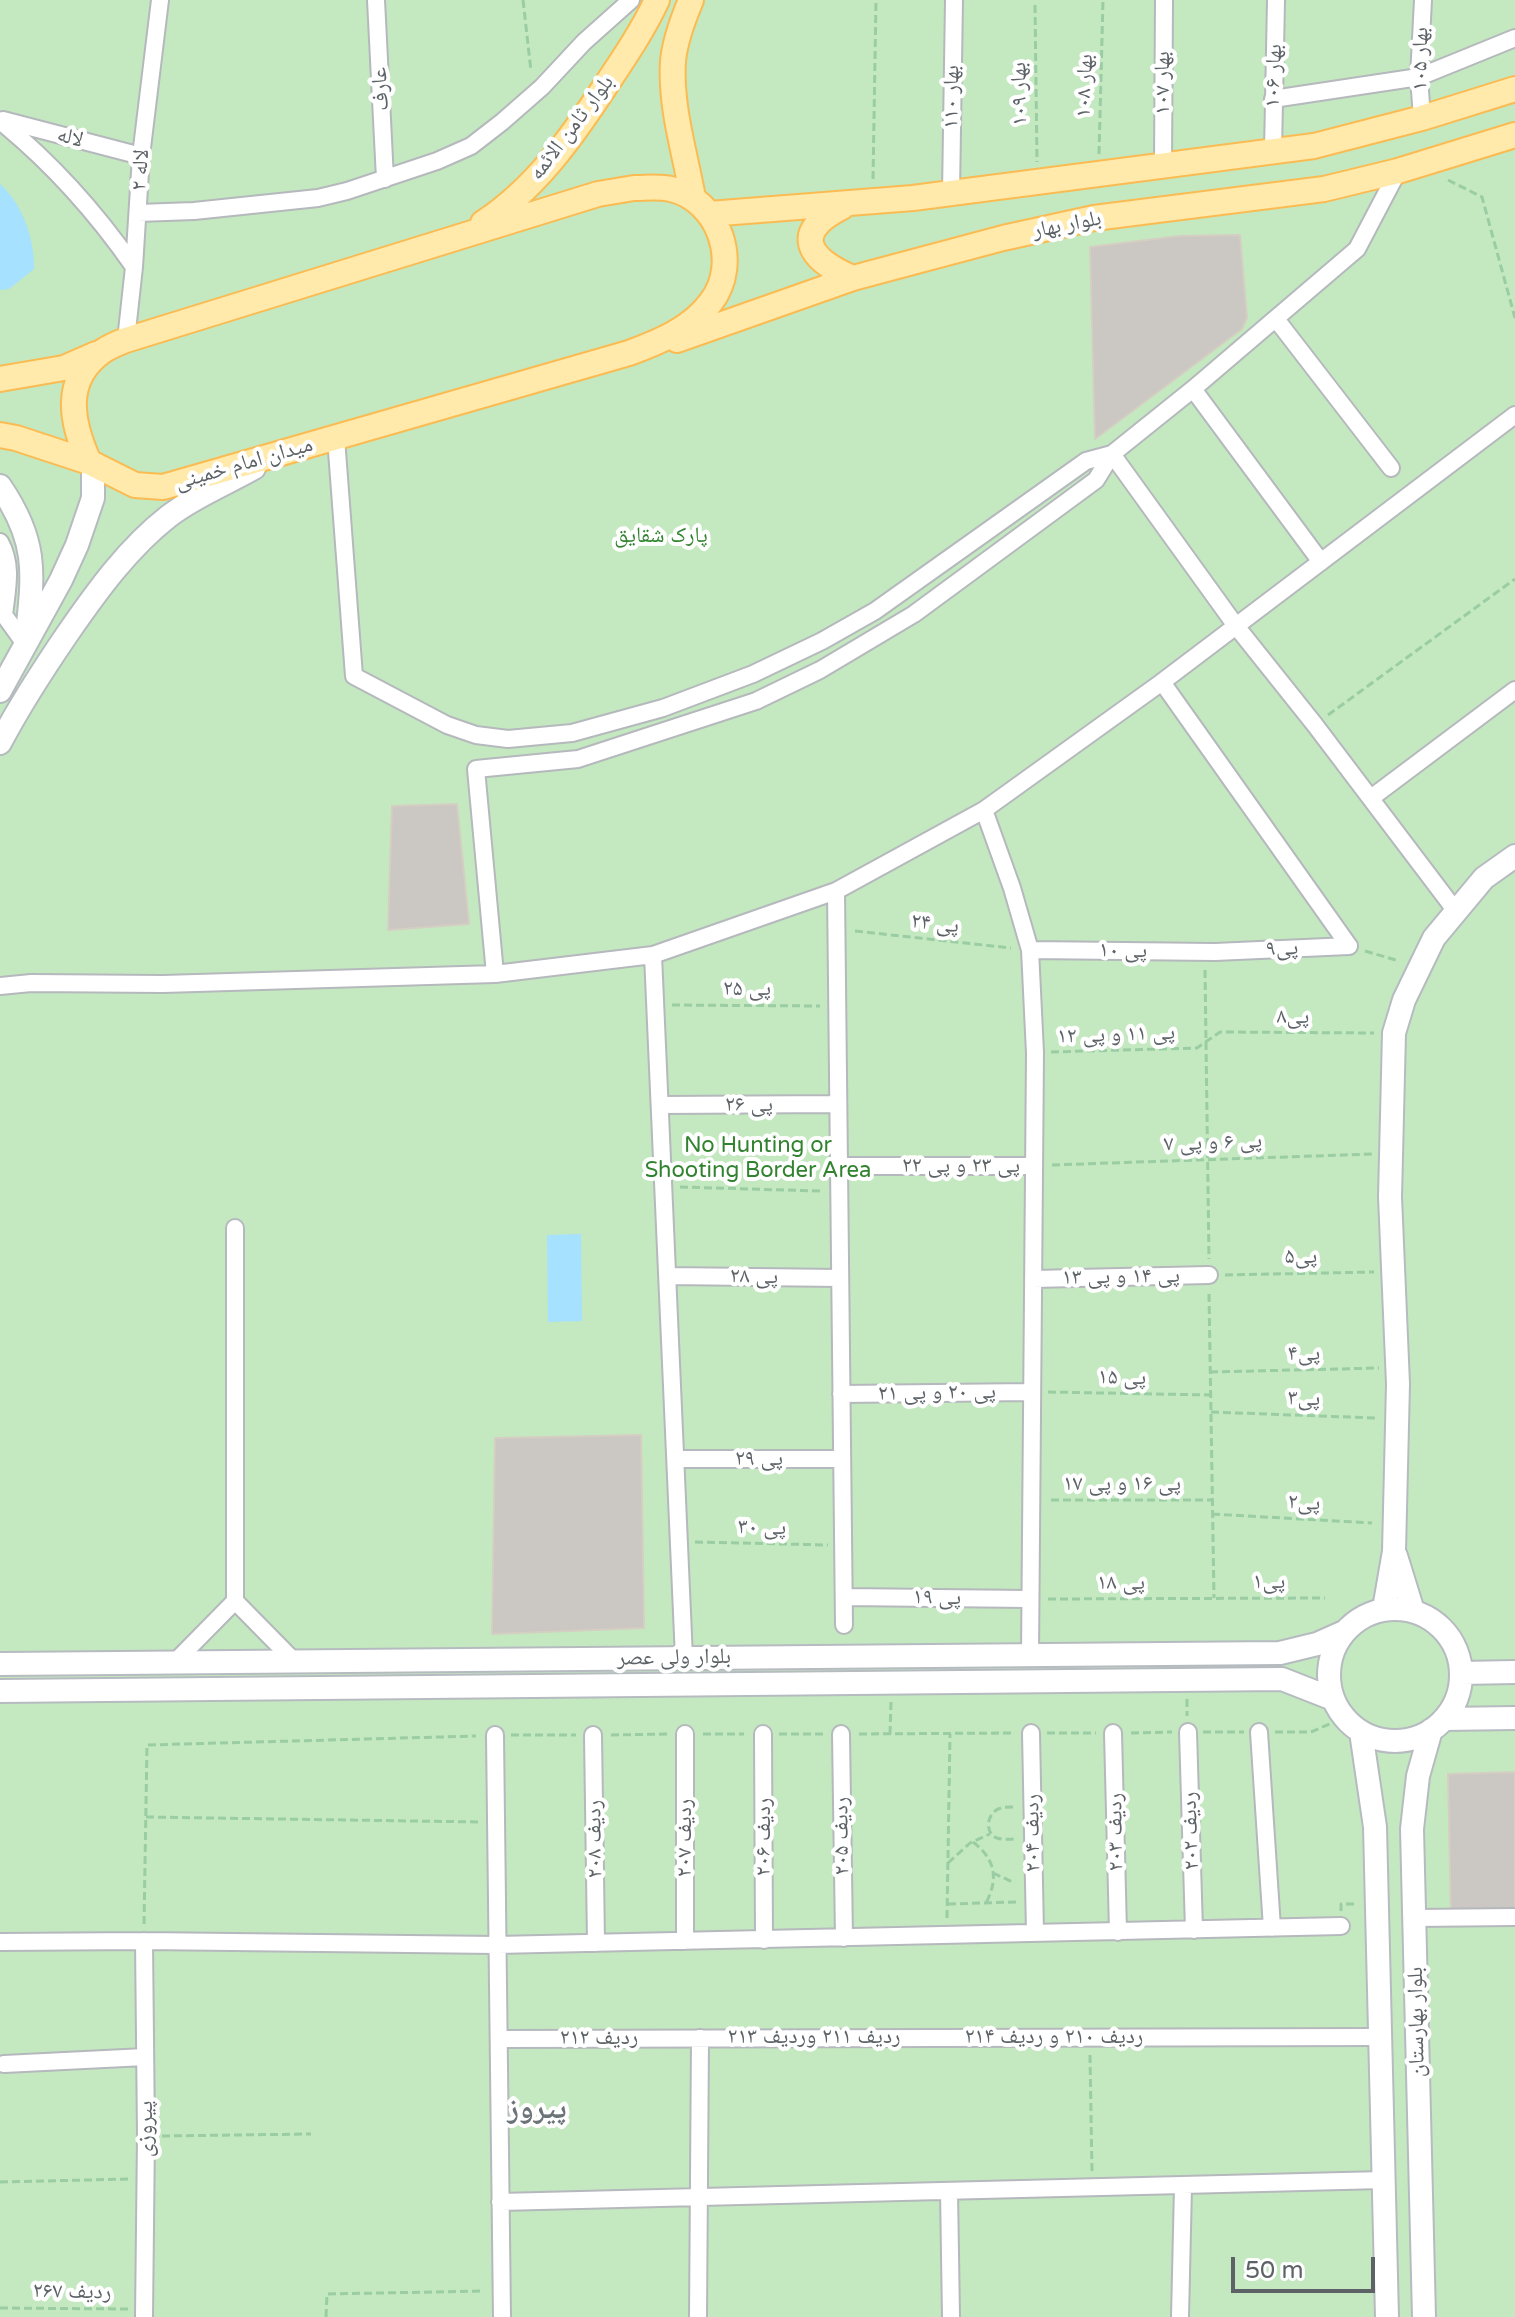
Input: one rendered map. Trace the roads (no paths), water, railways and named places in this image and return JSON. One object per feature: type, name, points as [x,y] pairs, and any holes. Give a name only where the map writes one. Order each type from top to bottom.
[{"type":"main road","name":"بلوار ثامن الائمه","points":[[465,235],[519,196],[555,157],[622,61],[657,0]]},
{"type":"main road","points":[[691,0],[680,27],[673,60],[674,97],[701,206]]},
{"type":"main road","name":"بلوار بهار","points":[[701,206],[873,202],[1314,146],[1422,118],[1515,89]]},
{"type":"main road","name":"بلوار بهار","points":[[629,353],[745,317],[853,278],[967,246],[1094,218],[1324,189],[1408,168],[1515,135]]},
{"type":"main road","points":[[0,379],[64,368],[126,340],[598,194],[618,190],[671,189],[701,206]]},
{"type":"main road","points":[[848,204],[818,222],[811,234],[811,243],[819,259],[853,278]]},
{"type":"main road","name":"میدان امام خمینی","points":[[0,435],[91,464],[135,485],[163,487],[629,353],[679,331],[712,302],[722,281],[726,258],[721,235],[701,206]]},
{"type":"main road","points":[[91,464],[79,440],[73,408],[76,387],[86,367],[101,352]]},
{"type":"street","name":"لاله ۲","points":[[126,340],[141,156],[160,0]]},
{"type":"street","name":"عارف","points":[[376,0],[385,179]]},
{"type":"street","points":[[138,213],[194,211],[318,198],[437,161],[471,146],[533,95],[584,42],[631,0]]},
{"type":"street","name":"بهار ۱۱۰","points":[[951,193],[954,0]]},
{"type":"street","name":"بهار ۱۰۷","points":[[1163,165],[1164,0]]},
{"type":"street","name":"بهار ۱۰۶","points":[[1273,151],[1276,0]]},
{"type":"street","name":"بهار ۱۰۵","points":[[1422,118],[1419,77],[1423,0]]},
{"type":"street","points":[[1273,99],[1419,77],[1515,38]]},
{"type":"street","name":"لاله","points":[[0,120],[141,156]]},
{"type":"street","points":[[0,120],[67,182],[112,235],[134,267]]},
{"type":"street","points":[[495,974],[476,769],[578,759],[756,701],[820,670],[914,614],[1096,480],[1112,454],[1357,249],[1408,168]]},
{"type":"street","points":[[1276,319],[1391,468]]},
{"type":"street","points":[[1193,389],[1321,562]]},
{"type":"street","points":[[0,986],[495,974],[653,955],[836,891],[984,810],[1162,682],[1515,415]]},
{"type":"street","points":[[336,438],[354,676],[447,725],[476,735],[508,739],[572,733],[663,708],[753,674],[875,611],[1086,461],[1112,454]]},
{"type":"street","points":[[0,743],[50,660],[98,590],[144,537],[171,514],[283,452]]},
{"type":"street","points":[[1112,454],[1236,626],[1455,910]]},
{"type":"street","points":[[0,691],[77,545],[93,498],[91,464]]},
{"type":"street","points":[[0,486],[24,528],[30,554],[33,579],[25,644]]},
{"type":"street","points":[[0,542],[9,567],[4,615],[25,644],[50,660]]},
{"type":"street","name":"پی۹","points":[[1162,682],[1349,946],[1215,952]]},
{"type":"street","points":[[1371,798],[1515,690]]},
{"type":"street","points":[[984,810],[1030,950],[1035,1053],[1030,1655]]},
{"type":"street","points":[[1384,1609],[1394,1551],[1397,1367],[1390,1197],[1394,1033],[1404,1000],[1434,938],[1484,878],[1515,856]]},
{"type":"street","points":[[836,891],[844,1625]]},
{"type":"street","name":"پی ۱۰","points":[[1030,950],[1215,952]]},
{"type":"street","points":[[653,955],[684,1658]]},
{"type":"street","points":[[0,978],[31,983]]},
{"type":"street","name":"پی ۲۶","points":[[661,1105],[838,1104]]},
{"type":"street","name":"پی ۲۳ و پی ۲۲","points":[[839,1166],[1034,1166]]},
{"type":"street","points":[[235,1228],[235,1601],[295,1662]]},
{"type":"street","name":"پی ۱۴ و پی ۱۳","points":[[1033,1279],[1209,1275]]},
{"type":"street","name":"پی ۲۸","points":[[668,1276],[840,1278]]},
{"type":"street","name":"پی ۲۰ و پی ۲۱","points":[[841,1394],[1032,1392]]},
{"type":"street","name":"پی ۲۹","points":[[676,1459],[842,1459]]},
{"type":"street","points":[[1394,1551],[1413,1611]]},
{"type":"street","name":"پی ۱۹","points":[[844,1597],[1029,1599]]},
{"type":"street","points":[[174,1663],[235,1601]]},
{"type":"street","points":[[1384,1609],[1413,1611],[1438,1624],[1455,1646],[1461,1673],[1460,1690],[1454,1705],[1438,1724],[1409,1739],[1384,1740],[1347,1716],[1329,1682],[1329,1664],[1344,1632],[1362,1617],[1384,1609]]},
{"type":"street","name":"بلوار ولی عصر","points":[[0,1664],[1280,1653],[1317,1644],[1344,1632]]},
{"type":"street","points":[[1461,1673],[1515,1672]]},
{"type":"street","name":"بلوار ولی عصر","points":[[0,1691],[1282,1679],[1347,1716]]},
{"type":"street","name":"بلوار بهارستان","points":[[1347,1716],[1375,1827],[1387,2317]]},
{"type":"street","points":[[1438,1724],[1515,1718]]},
{"type":"street","name":"بلوار بهارستان","points":[[1424,2317],[1412,1829],[1418,1776],[1438,1724]]},
{"type":"street","name":"ردیف ۲۰۲","points":[[1188,1732],[1194,1930]]},
{"type":"street","points":[[1259,1732],[1272,1928]]},
{"type":"street","name":"ردیف ۲۰۴","points":[[1031,1733],[1035,1933]]},
{"type":"street","name":"ردیف ۲۰۳","points":[[1113,1733],[1118,1932]]},
{"type":"street","name":"ردیف ۲۰۷","points":[[685,1734],[685,1941]]},
{"type":"street","name":"ردیف ۲۰۶","points":[[763,1734],[764,1940]]},
{"type":"street","name":"ردیف ۲۰۵","points":[[841,1734],[844,1938]]},
{"type":"street","points":[[495,1735],[502,2317]]},
{"type":"street","name":"ردیف ۲۰۸","points":[[593,1735],[596,1943]]},
{"type":"street","points":[[1414,1918],[1515,1917]]},
{"type":"street","points":[[0,1942],[497,1945],[1341,1926]]},
{"type":"street","name":"پیروزی","points":[[144,1941],[144,2313]]},
{"type":"street","name":"ردیف ۲۱۰ و ردیف ۲۱۴","points":[[929,2037],[1380,2037]]},
{"type":"street","name":"ردیف ۲۱۱ وردیف ۲۱۳","points":[[700,2038],[929,2037]]},
{"type":"street","points":[[698,2317],[700,2038]]},
{"type":"street","name":"ردیف ۲۱۲","points":[[499,2039],[700,2038]]},
{"type":"street","points":[[4,2064],[145,2057]]},
{"type":"street","points":[[500,2202],[1383,2180]]},
{"type":"street","points":[[1180,2317],[1183,2187]]},
{"type":"street","points":[[949,2191],[951,2317]]},
{"type":"water","points":[[0,184],[15,201],[26,223],[34,269],[9,289],[0,290]]},
{"type":"water","points":[[581,1234],[582,1321],[548,1322],[547,1235]]},
{"type":"district","name":"پیروز","points":[[537,2110]]},
{"type":"park label","name":"پارک شقایق","points":[[661,536]]},
{"type":"park label","name":"No Hunting or Shooting Border Area","points":[[758,1158]]}]
